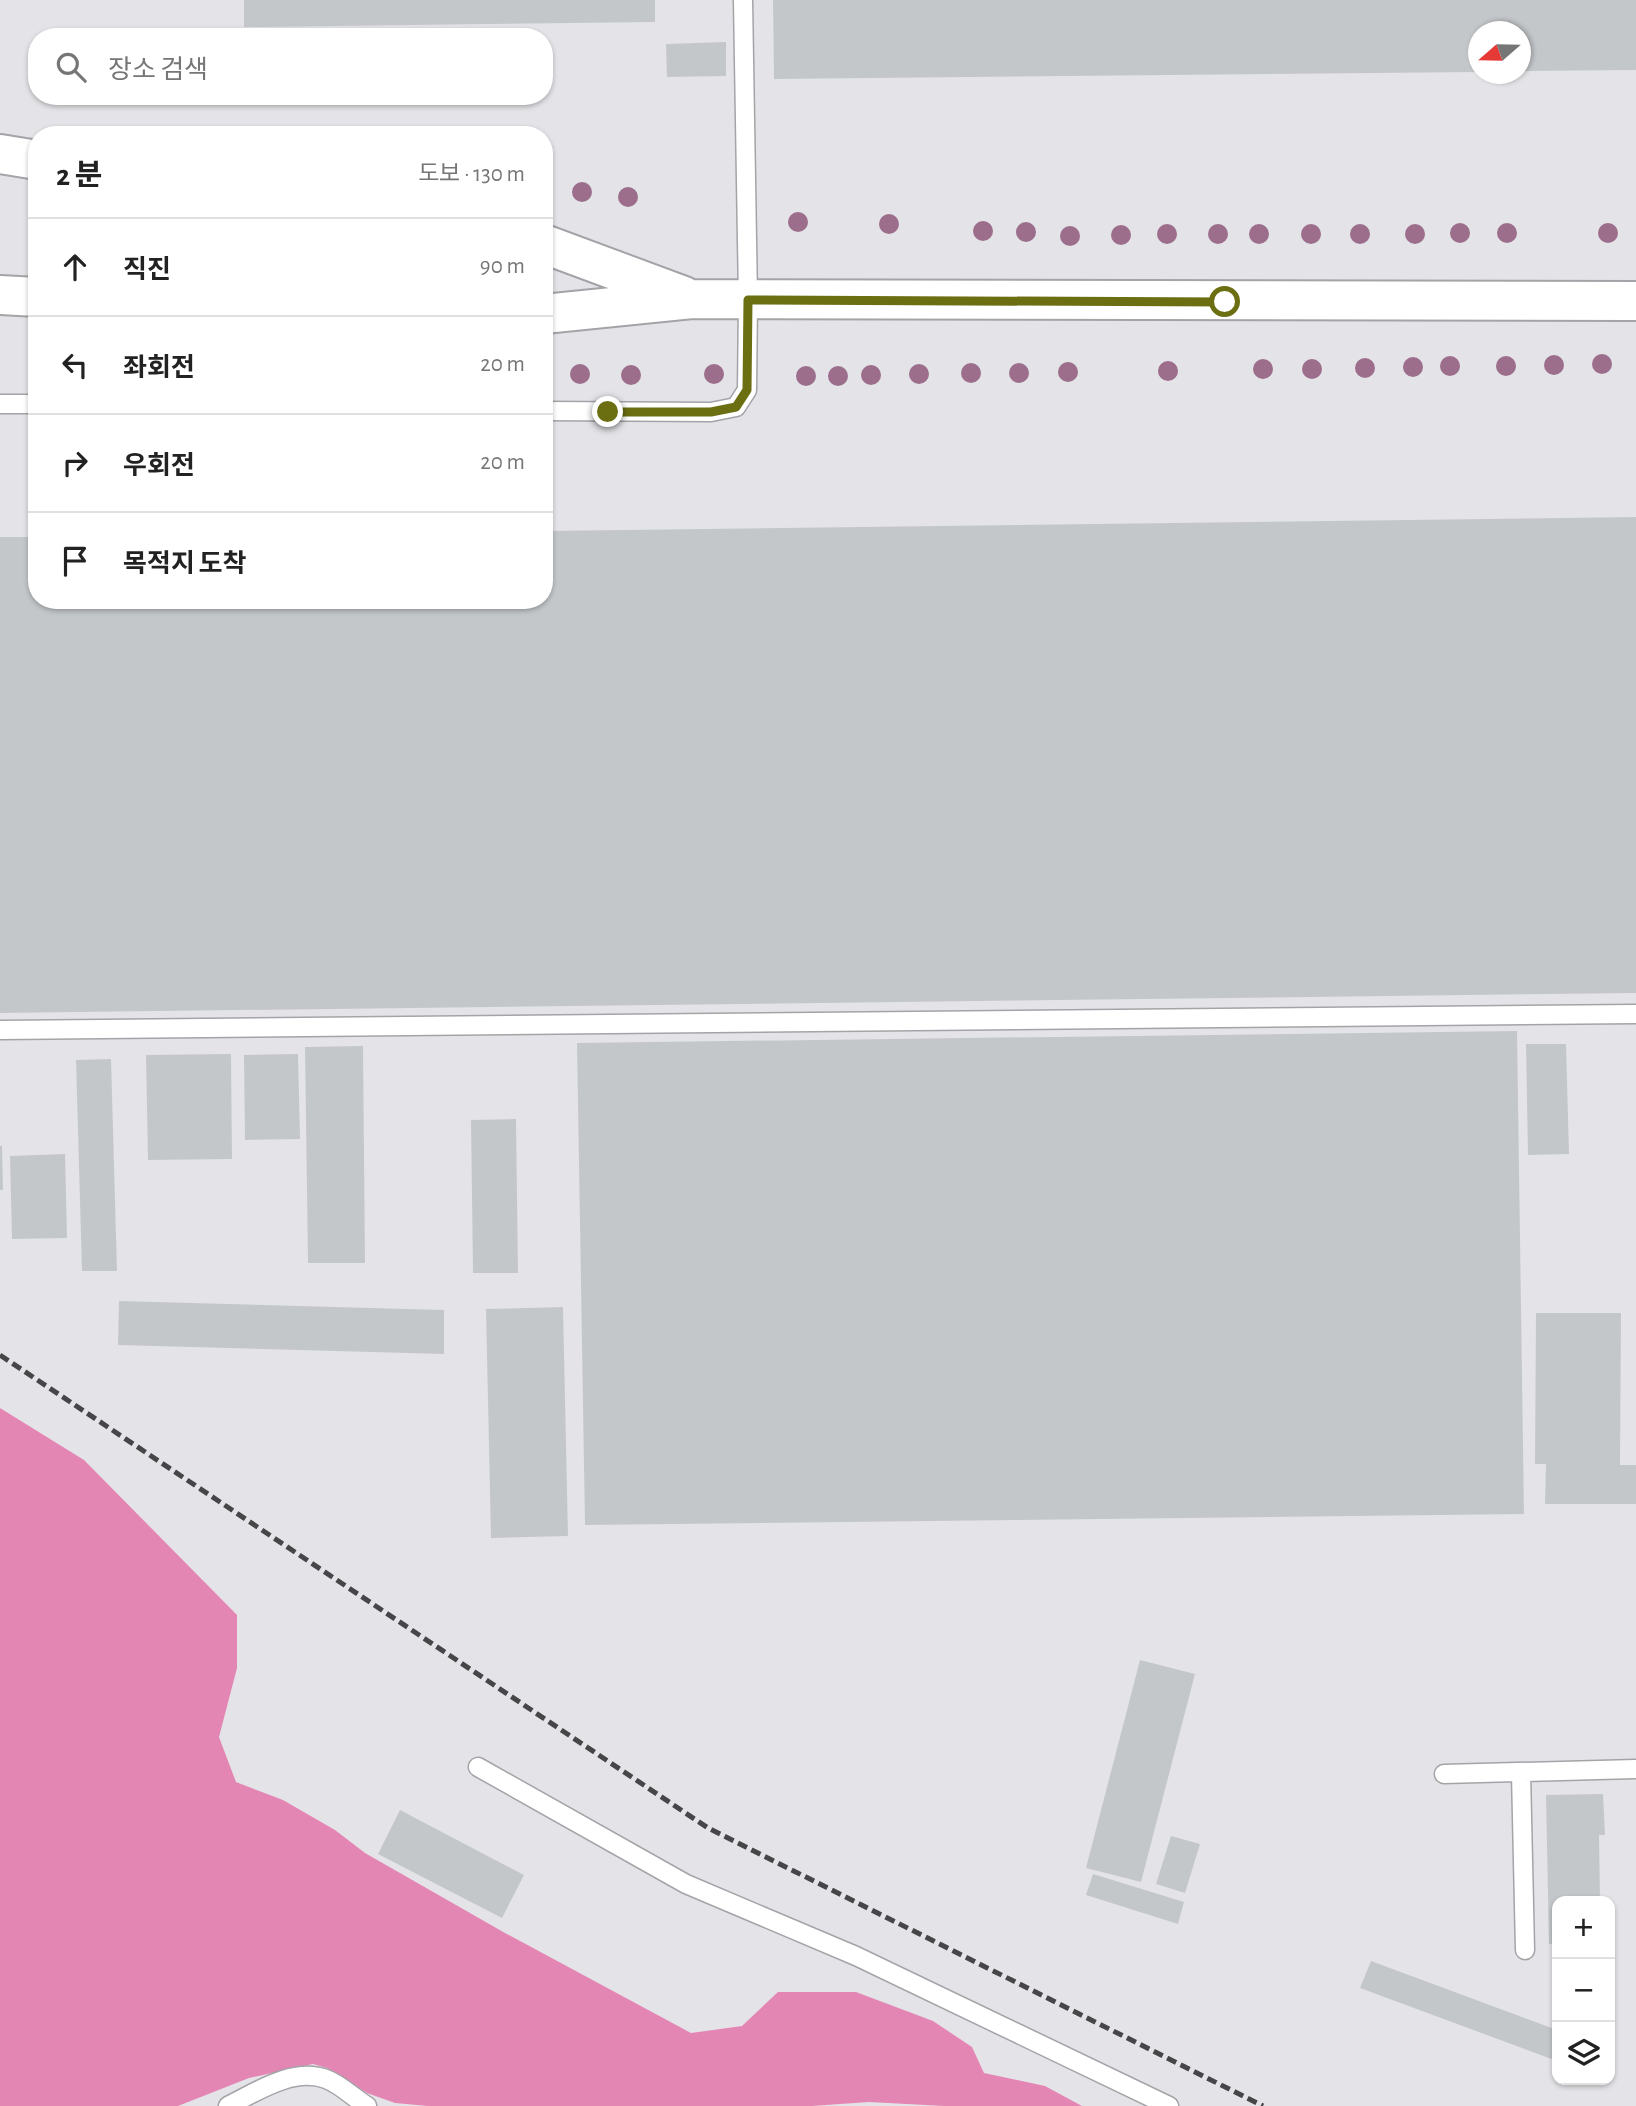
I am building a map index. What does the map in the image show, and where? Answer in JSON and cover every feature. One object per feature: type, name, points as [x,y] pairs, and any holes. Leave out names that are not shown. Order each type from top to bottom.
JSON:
[{"type":"main road","points":[[0,154],[28,159]]},
{"type":"main road","points":[[553,247],[692,299]]},
{"type":"main road","points":[[0,295],[28,297]]},
{"type":"main road","points":[[553,313],[692,299],[1636,301]]},
{"type":"lane","points":[[553,411],[711,412],[736,407],[747,390],[743,0]]},
{"type":"lane","points":[[0,404],[28,404]]},
{"type":"lane","points":[[0,1030],[1636,1014]]},
{"type":"lane","points":[[478,1767],[686,1884],[856,1956],[1169,2106]]},
{"type":"lane","points":[[1444,1774],[1636,1769]]},
{"type":"lane","points":[[1521,1773],[1525,1950]]},
{"type":"lane","points":[[228,2106],[262,2089],[298,2076],[326,2079],[367,2106]]},
{"type":"shaded area","points":[[0,1408],[84,1460],[237,1615],[237,1668],[219,1737],[236,1782],[283,1800],[335,1830],[365,1853],[505,1933],[691,2033],[742,2026],[778,1992],[856,1992],[933,2021],[972,2047],[984,2073],[1045,2086],[1082,2106],[944,2106],[869,2102],[812,2106],[428,2106],[395,2103],[367,2093],[327,2068],[313,2064],[249,2078],[178,2106],[0,2106]]},
{"type":"building","points":[[244,0],[655,0],[655,22],[244,27]]},
{"type":"building","points":[[773,0],[1636,0],[1636,70],[1531,71],[1531,21],[1468,21],[1468,72],[774,79]]},
{"type":"building","points":[[726,42],[726,76],[667,77],[666,44]]},
{"type":"building","points":[[1636,517],[1636,993],[0,1013],[0,537],[28,537],[28,609],[553,609],[553,531]]},
{"type":"building","points":[[1517,1031],[1524,1514],[585,1525],[577,1043]]},
{"type":"building","points":[[1526,1044],[1566,1044],[1569,1154],[1528,1155]]},
{"type":"building","points":[[363,1046],[365,1263],[308,1263],[305,1047]]},
{"type":"building","points":[[231,1054],[232,1159],[148,1160],[146,1055]]},
{"type":"building","points":[[298,1054],[300,1139],[245,1140],[244,1055]]},
{"type":"building","points":[[111,1059],[117,1271],[82,1271],[76,1060]]},
{"type":"building","points":[[516,1119],[518,1273],[473,1273],[471,1120]]},
{"type":"building","points":[[2,1146],[3,1190],[0,1190]]},
{"type":"building","points":[[65,1154],[67,1238],[12,1239],[10,1156]]},
{"type":"building","points":[[119,1301],[444,1310],[444,1354],[118,1345]]},
{"type":"building","points":[[563,1307],[568,1536],[491,1538],[486,1309]]},
{"type":"building","points":[[1536,1313],[1621,1313],[1620,1465],[1636,1465],[1636,1504],[1545,1504],[1546,1464],[1535,1464]]},
{"type":"building","points":[[1140,1660],[1195,1674],[1141,1882],[1086,1868]]},
{"type":"building","points":[[1603,1794],[1605,1835],[1599,1835],[1600,1896],[1552,1896],[1552,1944],[1549,1944],[1546,1795]]},
{"type":"building","points":[[400,1810],[524,1875],[502,1918],[378,1854]]},
{"type":"building","points":[[1171,1836],[1200,1844],[1185,1893],[1156,1884]]},
{"type":"building","points":[[1093,1874],[1184,1902],[1178,1924],[1086,1895]]},
{"type":"building","points":[[1371,1961],[1552,2028],[1552,2059],[1360,1988]]},
{"type":"railway","points":[[0,1355],[708,1828],[1263,2106]]},
{"type":"route","points":[[608,412],[711,412],[736,407],[747,390],[748,300],[1225,302]]}]
